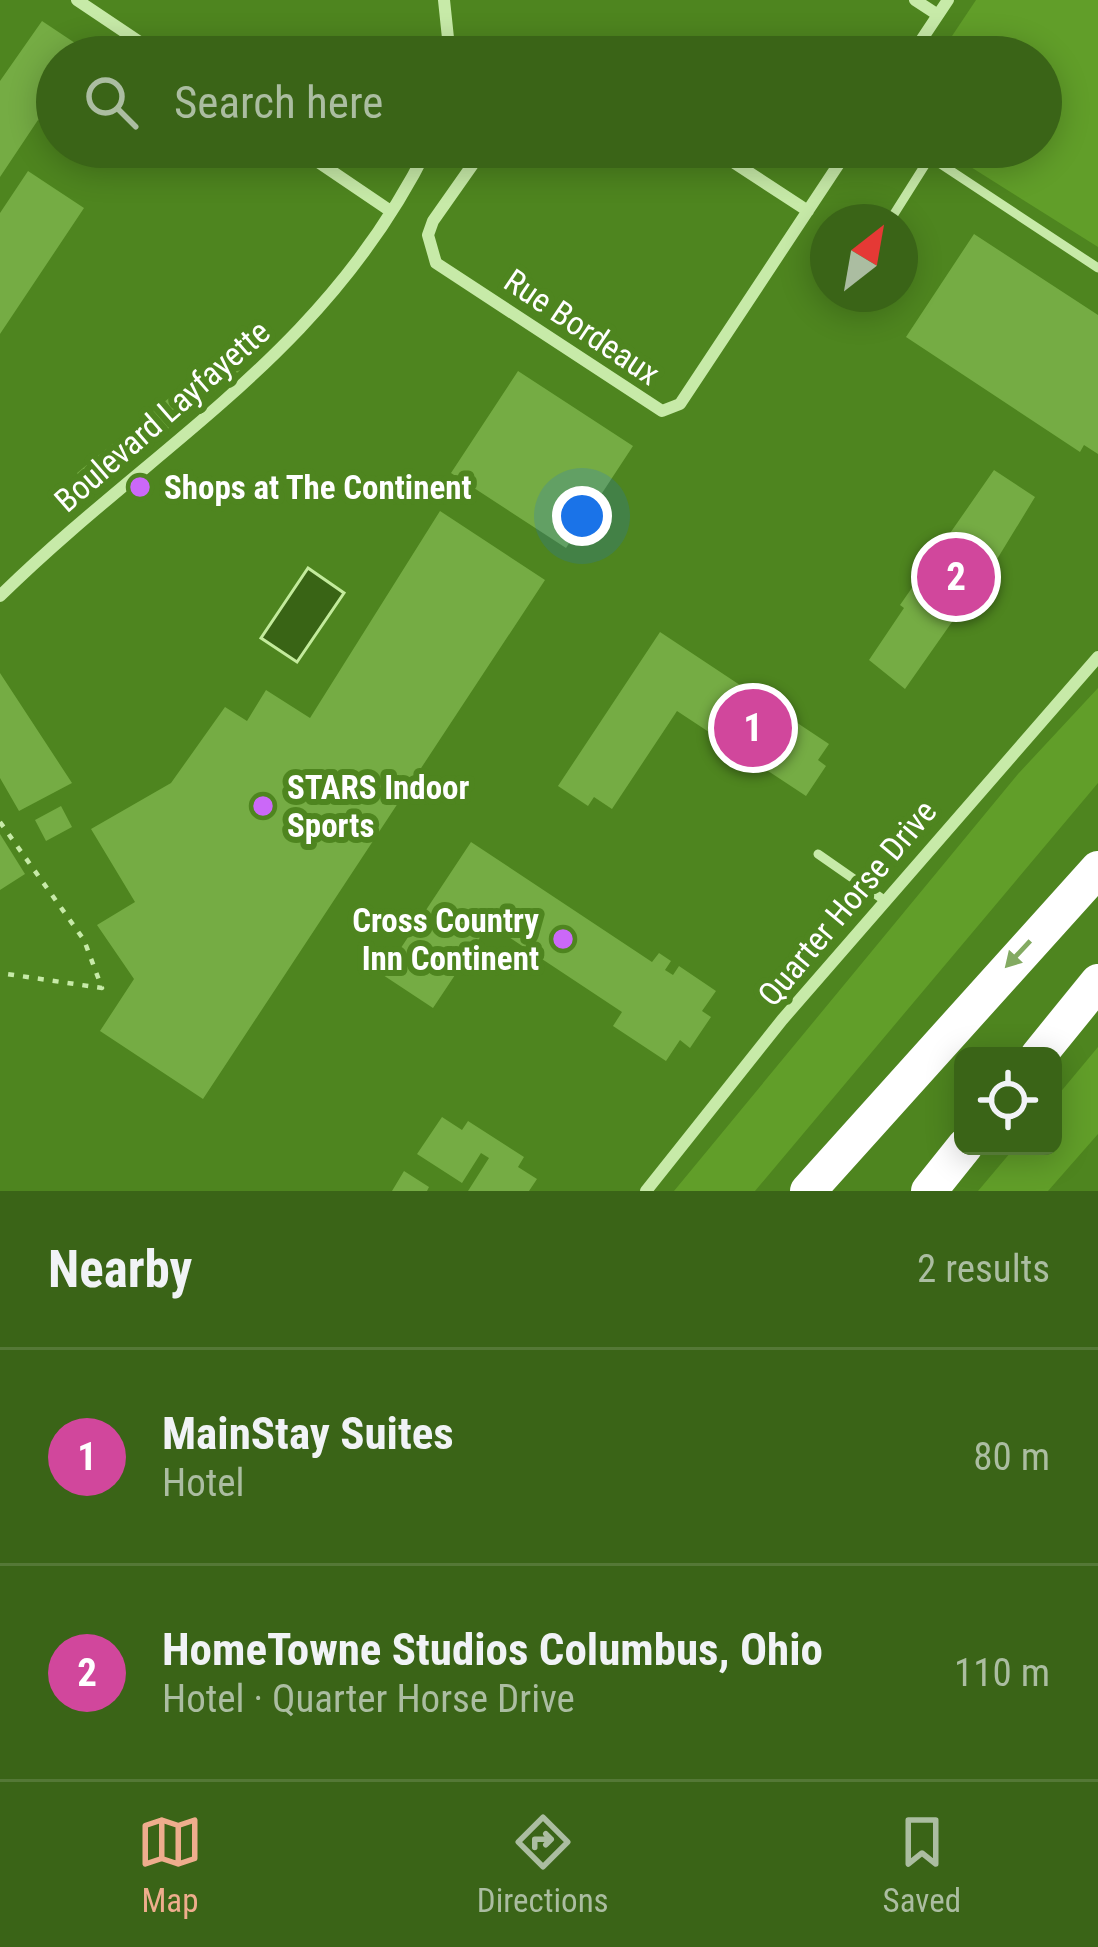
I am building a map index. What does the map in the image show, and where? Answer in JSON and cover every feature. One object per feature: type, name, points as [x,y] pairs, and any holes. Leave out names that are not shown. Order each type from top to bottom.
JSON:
[{"type":"highway","points":[[808,1191],[1098,869]]},
{"type":"highway","points":[[1045,1047],[1098,982]]},
{"type":"highway","points":[[929,1191],[958,1155]]},
{"type":"street","points":[[77,0],[131,36]]},
{"type":"street","points":[[444,0],[448,36]]},
{"type":"street","points":[[915,0],[938,15]]},
{"type":"street","points":[[924,36],[948,0]]},
{"type":"street","points":[[327,168],[389,210]]},
{"type":"street","name":"Boulevard Layfayette","points":[[0,596],[242,391],[328,302],[415,168]]},
{"type":"street","name":"Rue Bordeaux","points":[[470,168],[433,220],[428,235],[436,263],[662,411],[680,404],[808,211]]},
{"type":"street","points":[[742,168],[808,211],[836,168]]},
{"type":"street","name":"Quarter Horse Drive","points":[[646,1191],[884,900],[1098,657]]},
{"type":"lane","points":[[900,204],[923,168]]},
{"type":"lane","points":[[947,168],[1098,268]]},
{"type":"lane","points":[[818,854],[884,900]]},
{"type":"path","points":[[0,822],[84,940],[102,988],[0,973]]},
{"type":"shaded area","points":[[976,0],[1098,0],[1098,247],[972,168],[1062,168],[1062,36],[952,36]]},
{"type":"shaded area","points":[[308,568],[344,593],[297,662],[261,638]]},
{"type":"shaded area","points":[[1098,688],[1098,783],[755,1191],[674,1191],[1018,774]]},
{"type":"shaded area","points":[[1098,1047],[1098,1134],[1048,1191],[978,1191],[1008,1155],[1062,1155],[1062,1090]]},
{"type":"building","points":[[42,21],[64,36],[36,36],[36,123],[0,177],[0,81]]},
{"type":"building","points":[[28,171],[84,208],[0,334],[0,213]]},
{"type":"building","points":[[974,234],[1098,315],[1098,454],[1084,445],[1080,452],[906,337]]},
{"type":"building","points":[[228,350],[243,368],[91,491],[77,473]]},
{"type":"building","points":[[518,371],[633,446],[566,548],[451,473]]},
{"type":"building","points":[[994,470],[1035,497],[988,574],[999,581],[982,606],[966,602],[905,689],[869,660],[904,608],[900,605]]},
{"type":"building","name":"STARS Indoor Sports","points":[[440,511],[545,580],[203,1099],[100,1031],[134,979],[97,925],[135,902],[91,829],[171,783],[225,707],[247,721],[266,690],[310,718]]},
{"type":"building","points":[[660,632],[829,744],[818,760],[826,766],[806,796],[677,711],[612,809],[594,797],[588,806],[558,786]]},
{"type":"building","points":[[0,673],[72,783],[19,811],[0,778]]},
{"type":"building","points":[[61,806],[72,827],[46,841],[35,820]]},
{"type":"building","points":[[0,834],[25,874],[0,890]]},
{"type":"building","name":"Cross Country Inn Continent","points":[[471,842],[652,962],[659,953],[671,961],[665,970],[673,975],[679,966],[716,991],[702,1011],[711,1017],[690,1048],[680,1040],[666,1061],[613,1026],[622,1012],[489,924],[433,1008],[383,975]]},
{"type":"building","points":[[442,1117],[462,1130],[468,1121],[524,1157],[518,1167],[537,1179],[529,1191],[468,1191],[489,1158],[481,1153],[462,1183],[417,1154]]},
{"type":"building","points":[[404,1171],[429,1187],[427,1191],[392,1191]]},
{"type":"place","name":"Shops at The Continent","points":[[140,487]]},
{"type":"place","name":"HomeTowne Studios Columbus, Ohio","points":[[956,577]]},
{"type":"place","name":"MainStay Suites","points":[[753,728]]},
{"type":"place","name":"STARS Indoor Sports","points":[[263,806]]},
{"type":"place","name":"Cross Country Inn Continent","points":[[563,939]]}]
